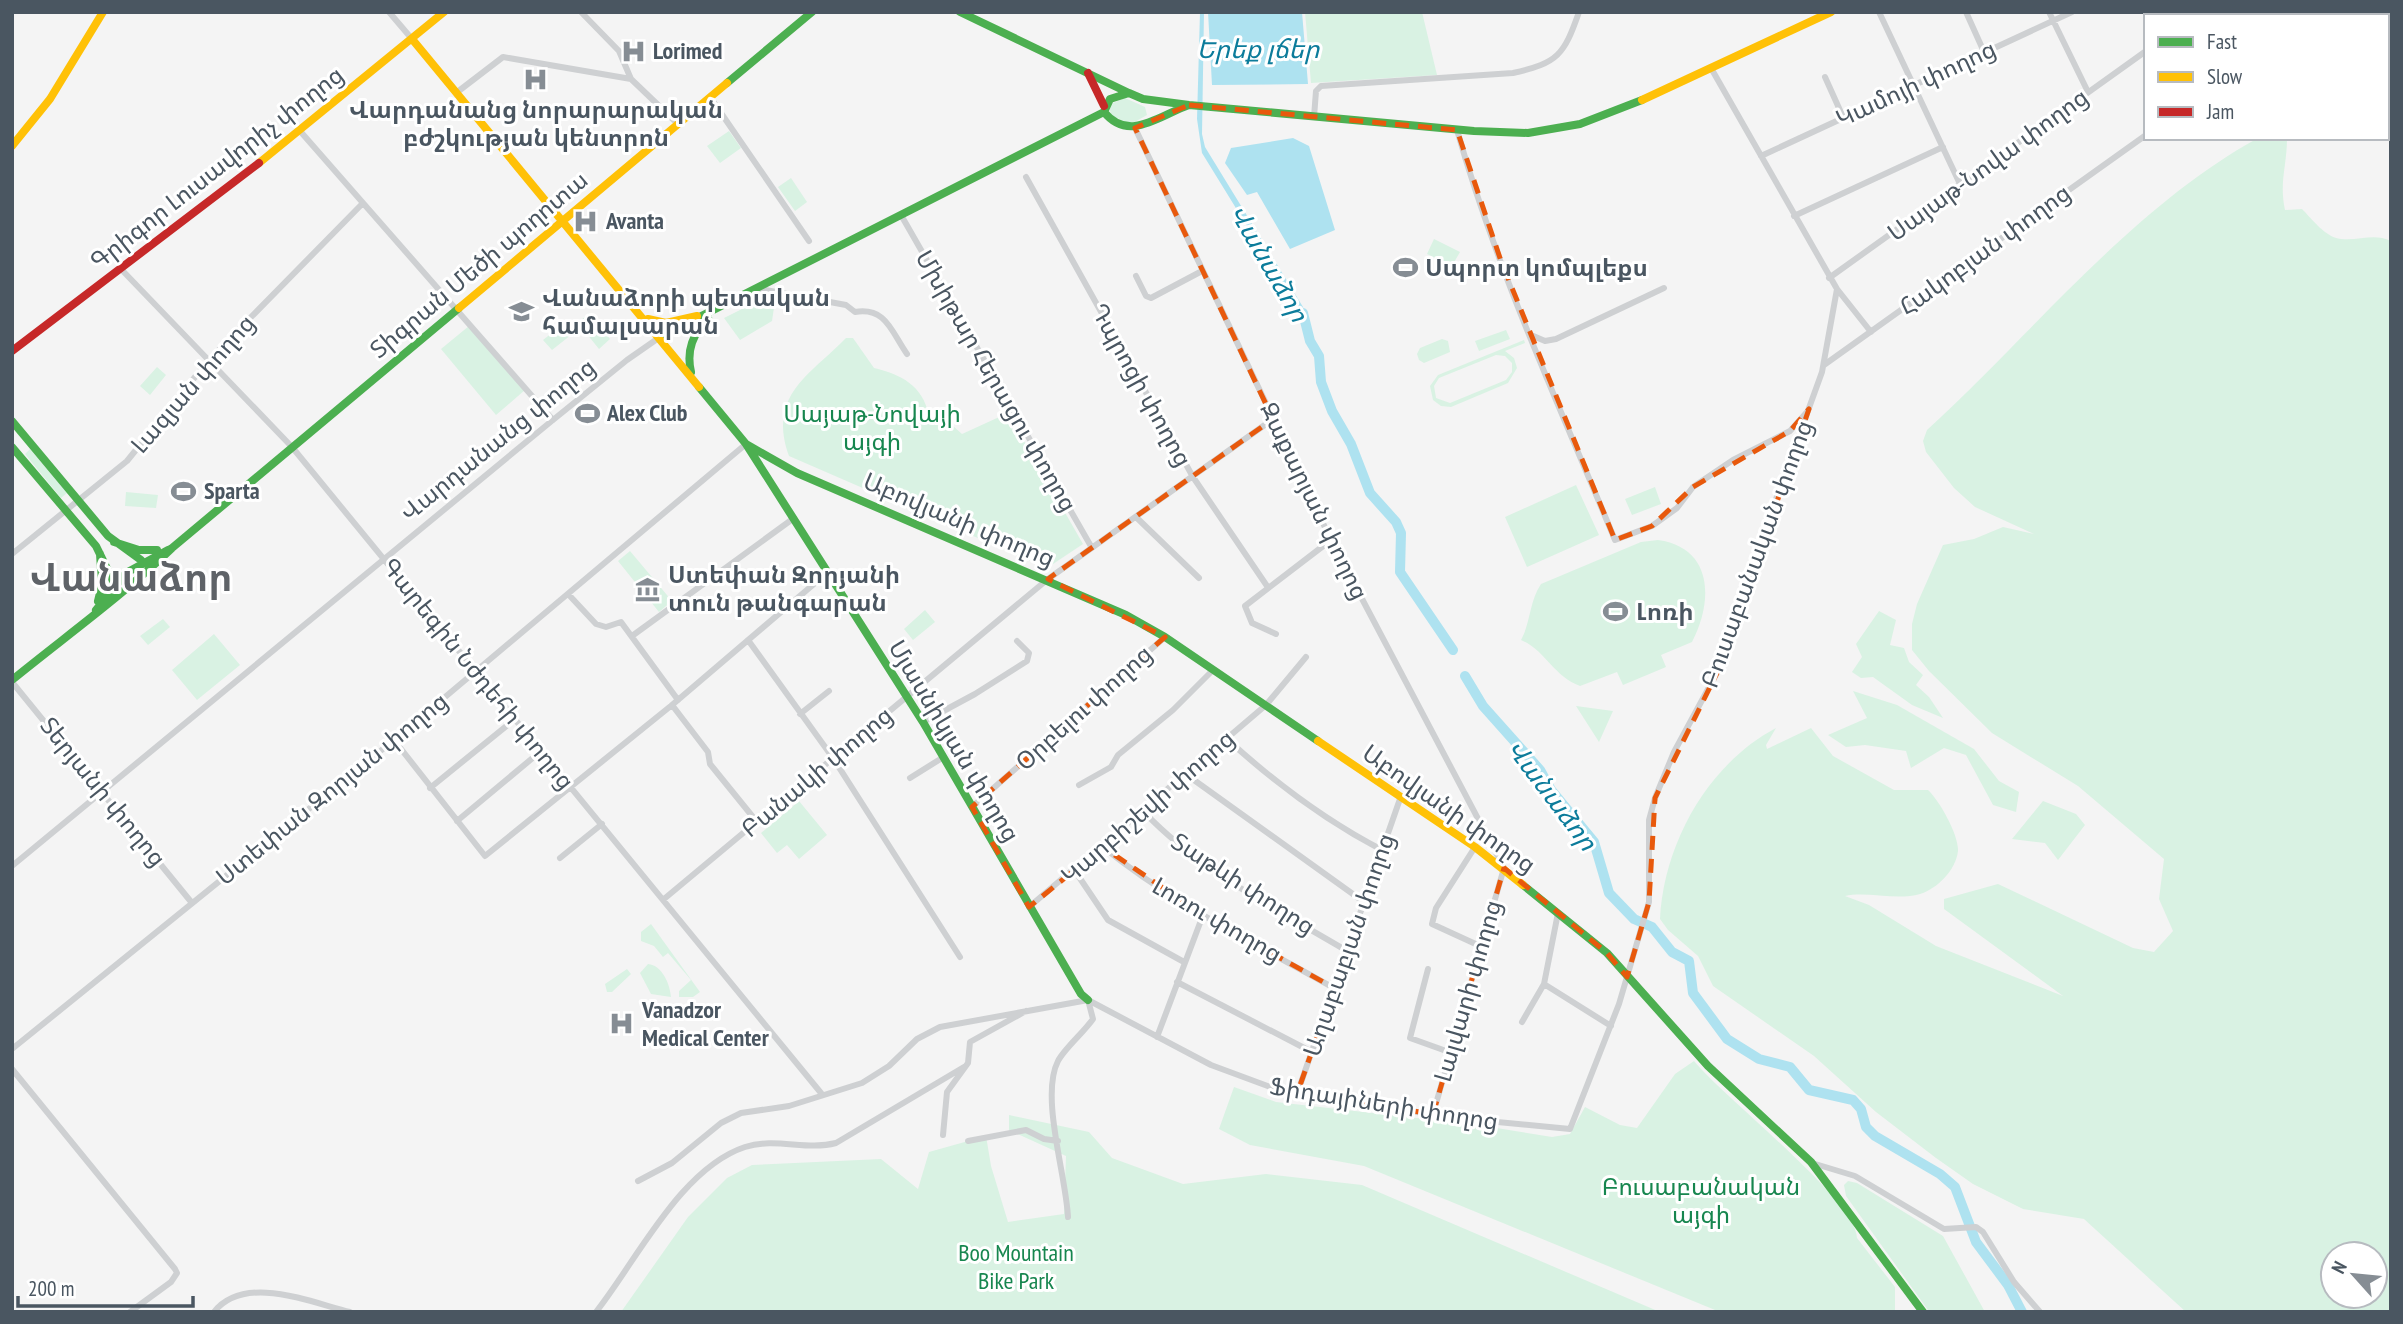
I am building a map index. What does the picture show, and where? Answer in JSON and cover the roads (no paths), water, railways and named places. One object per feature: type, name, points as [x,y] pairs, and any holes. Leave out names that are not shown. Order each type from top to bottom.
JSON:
[{"type":"main road","points":[[12,146],[50,99],[103,12]]},
{"type":"main road","name":"Գրիգոր Լուսավորիչ փողոց","points":[[12,351],[300,131],[444,12]]},
{"type":"main road","name":"Տիգրան Մեծի պողոտա","points":[[12,681],[95,612],[127,592],[172,548],[812,12]]},
{"type":"main road","points":[[960,12],[1143,99],[1508,134],[1564,128],[1646,98],[1814,16],[1831,12]]},
{"type":"main road","name":"Մյասնիկյան փողոց","points":[[412,39],[746,444],[908,697],[1029,907],[1088,1000]]},
{"type":"main road","points":[[1088,73],[1104,109],[1116,126],[1139,127],[1189,105]]},
{"type":"main road","points":[[1104,109],[1116,96],[1129,93]]},
{"type":"main road","points":[[1139,127],[1150,113],[1143,99]]},
{"type":"main road","name":"Վարդանանց փողոց","points":[[660,337],[760,289],[1104,109]]},
{"type":"main road","points":[[642,316],[653,322],[666,323],[713,312]]},
{"type":"main road","points":[[693,378],[688,360],[690,344],[701,324],[713,312]]},
{"type":"main road","points":[[12,421],[114,542],[149,566],[147,575]]},
{"type":"main road","name":"Աբովյանի փողոց","points":[[746,444],[797,473],[1048,579],[1126,615],[1165,637],[1401,796],[1504,868],[1607,953],[1716,1074],[1811,1162]]},
{"type":"main road","points":[[12,447],[100,554],[119,593],[127,592]]},
{"type":"main road","points":[[114,542],[139,550],[172,548]]},
{"type":"main road","name":"Տիգրան Մեծի պողոտա","points":[[95,612],[114,583],[141,560],[172,548]]},
{"type":"main road","points":[[95,612],[102,585],[100,554]]},
{"type":"main road","points":[[1811,1162],[1833,1188],[1903,1289],[1923,1312]]},
{"type":"street","name":"Մյասնիկյան փողոց","points":[[389,12],[412,39]]},
{"type":"street","points":[[581,12],[619,51],[631,79],[678,124]]},
{"type":"street","points":[[1314,117],[1316,91],[1321,86],[1513,73],[1544,66],[1567,47],[1579,12]]},
{"type":"street","points":[[1879,12],[1961,184]]},
{"type":"street","points":[[1966,12],[1984,52]]},
{"type":"street","points":[[2049,12],[2088,92]]},
{"type":"street","name":"Կամոյի փողոց","points":[[1761,156],[2072,12]]},
{"type":"street","name":"Սայաթ-Նովա փողոց","points":[[1829,278],[2144,52]]},
{"type":"street","points":[[456,93],[503,57],[631,79]]},
{"type":"street","points":[[1712,68],[1829,278],[1871,332]]},
{"type":"street","points":[[1825,77],[1843,117]]},
{"type":"street","points":[[710,97],[809,241]]},
{"type":"street","name":"Զաքարյան փողոց","points":[[1139,127],[1202,271],[1331,540],[1504,868]]},
{"type":"street","points":[[1457,130],[1477,197],[1615,540],[1652,526],[1677,509],[1693,487],[1733,460],[1790,431],[1809,409]]},
{"type":"street","points":[[300,131],[553,419]]},
{"type":"street","name":"Հակոբյան փողոց","points":[[1824,365],[2144,136]]},
{"type":"street","points":[[1794,216],[1943,147]]},
{"type":"street","name":"Դպրոցի փողոց","points":[[1026,177],[1193,477],[1267,586]]},
{"type":"street","name":"Լազյան փողոց","points":[[12,554],[127,461],[208,361],[363,203]]},
{"type":"street","name":"Մխիթար Հերացու փողոց","points":[[901,215],[1092,548]]},
{"type":"street","name":"Գարեգին Նժդեհի փողոց","points":[[120,268],[292,447],[821,1093]]},
{"type":"street","points":[[1136,276],[1146,296],[1152,298],[1202,271]]},
{"type":"street","points":[[1531,335],[1545,341],[1556,339],[1664,288]]},
{"type":"street","points":[[760,289],[846,305],[855,312],[869,310],[878,313],[907,354]]},
{"type":"street","name":"Բուսաբանական փողոց","points":[[1566,1131],[1576,1119],[1611,1026],[1649,902],[1650,820],[1655,798],[1674,752],[1720,667],[1762,538],[1824,365],[1837,289]]},
{"type":"street","name":"Վարդանանց փողոց","points":[[12,866],[553,419],[660,337]]},
{"type":"street","name":"Բանակի փողոց","points":[[664,899],[1048,579],[1273,419]]},
{"type":"street","name":"Ստեփան Զորյան փողոց","points":[[12,1049],[394,740],[746,444]]},
{"type":"street","points":[[632,636],[794,518]]},
{"type":"street","points":[[1137,518],[1199,578]]},
{"type":"street","points":[[1276,635],[1252,623],[1245,606],[1267,586],[1331,540]]},
{"type":"street","points":[[394,740],[485,856],[675,702],[828,572]]},
{"type":"street","points":[[569,595],[596,624],[606,627],[619,620],[708,752],[710,764],[757,822]]},
{"type":"street","name":"Օրբելու փողոց","points":[[972,807],[1165,637]]},
{"type":"street","points":[[748,640],[833,758],[960,957]]},
{"type":"street","points":[[923,722],[975,694],[1027,660],[1029,653],[1017,641]]},
{"type":"street","name":"Կարբիշեվի փողոց","points":[[1029,907],[1075,871],[1266,705],[1306,657]]},
{"type":"street","points":[[1079,785],[1111,767],[1118,755],[1173,709],[1213,670]]},
{"type":"street","name":"Տերյանի փողոց","points":[[12,681],[104,791],[192,903]]},
{"type":"street","points":[[800,714],[829,691]]},
{"type":"street","points":[[430,788],[515,719]]},
{"type":"street","points":[[1227,739],[1283,784],[1357,837],[1382,850]]},
{"type":"street","points":[[457,821],[541,751]]},
{"type":"street","points":[[910,778],[942,758]]},
{"type":"street","points":[[1187,775],[1364,902]]},
{"type":"street","name":"Աղաբաբյան փողոց","points":[[1297,1094],[1401,796]]},
{"type":"street","name":"Տաթևի փողոց","points":[[1144,812],[1162,831],[1205,863],[1347,951]]},
{"type":"street","points":[[560,858],[602,824]]},
{"type":"street","name":"Լոռու փողոց","points":[[1103,847],[1142,877],[1203,915],[1334,988]]},
{"type":"street","points":[[1475,847],[1436,908],[1432,925],[1480,946]]},
{"type":"street","name":"Լալվարի փողոց","points":[[1433,1114],[1504,868]]},
{"type":"street","points":[[1075,871],[1108,920],[1184,962]]},
{"type":"street","points":[[1521,1022],[1544,984],[1559,911]]},
{"type":"street","points":[[1157,1037],[1203,915]]},
{"type":"street","points":[[1428,970],[1410,1038],[1449,1052]]},
{"type":"street","points":[[1177,982],[1312,1052]]},
{"type":"street","points":[[1544,984],[1611,1026]]},
{"type":"street","points":[[638,1181],[672,1163],[721,1124],[741,1113],[789,1106],[821,1093],[862,1083],[889,1066],[917,1040],[940,1027],[1030,1008],[1088,1000],[1093,1019],[1081,1037],[1058,1059],[1049,1090],[1068,1217]]},
{"type":"street","name":"Ֆիդայիների փողոց","points":[[1088,1000],[1231,1074],[1262,1086],[1297,1094],[1566,1131]]},
{"type":"street","points":[[943,1135],[947,1093],[968,1063],[970,1042],[1030,1008]]},
{"type":"street","points":[[596,1312],[679,1194],[721,1158],[746,1147],[766,1143],[822,1147],[836,1143],[964,1067]]},
{"type":"street","points":[[12,1069],[176,1269],[177,1273],[171,1282],[130,1312]]},
{"type":"street","points":[[968,1141],[1026,1130],[1044,1139],[1058,1142]]},
{"type":"street","name":"Աբովյանի փողոց","points":[[1811,1162],[1855,1176],[1934,1224],[1952,1228],[1976,1227],[1983,1232],[2014,1282],[2039,1312]]},
{"type":"street","points":[[214,1312],[229,1298],[265,1293],[350,1312]]},
{"type":"water","points":[[1200,12],[1204,12],[1202,134],[1205,147],[1303,307],[1308,325],[1202,153],[1197,119]]},
{"type":"water","name":"Երեք լճեր","points":[[1208,12],[1302,12],[1308,84],[1212,85]]},
{"type":"water","points":[[1293,138],[1309,146],[1335,230],[1290,249],[1257,192],[1247,195],[1225,163],[1231,148]]},
{"type":"waterway","name":"Վանաձոր","points":[[1303,313],[1310,341],[1319,356],[1321,382],[1332,411],[1351,444],[1370,493],[1396,522],[1401,533],[1400,572],[1453,650]]},
{"type":"waterway","name":"Վանաձոր","points":[[1465,676],[1483,706],[1540,770],[1551,790],[1594,842],[1609,893],[1634,919],[1652,927],[1672,952],[1689,961],[1693,993],[1727,1039],[1759,1059],[1790,1067],[1809,1090],[1853,1100],[1861,1109],[1866,1127],[1875,1136],[1940,1174],[1955,1187],[1976,1242],[2008,1285],[2022,1312]]},
{"type":"place","name":"Lorimed","points":[[633,51]]},
{"type":"place","name":"Վարդանանց նորարարական բժշկության կենտրոն","points":[[536,79]]},
{"type":"place","name":"Avanta","points":[[586,221]]},
{"type":"place","name":"Սպորտ կոմպլեքս","points":[[1405,268]]},
{"type":"place","name":"Վանաձորի պետական համալսարան","points":[[522,312]]},
{"type":"place","name":"Alex Club","points":[[587,413]]},
{"type":"place","name":"Sparta","points":[[184,491]]},
{"type":"place","name":"Ստեփան Զորյանի տուն թանգարան","points":[[648,589]]},
{"type":"place","name":"Լոռի","points":[[1616,612]]},
{"type":"place","name":"Vanadzor Medical Center","points":[[622,1024]]},
{"type":"district","name":"Վանաձոր","points":[[131,578]]},
{"type":"park label","name":"Սայաթ-Նովայի այգի","points":[[872,428]]},
{"type":"park label","name":"Բուսաբանական այգի","points":[[1701,1201]]},
{"type":"park label","name":"Boo Mountain Bike Park","points":[[1016,1267]]}]
